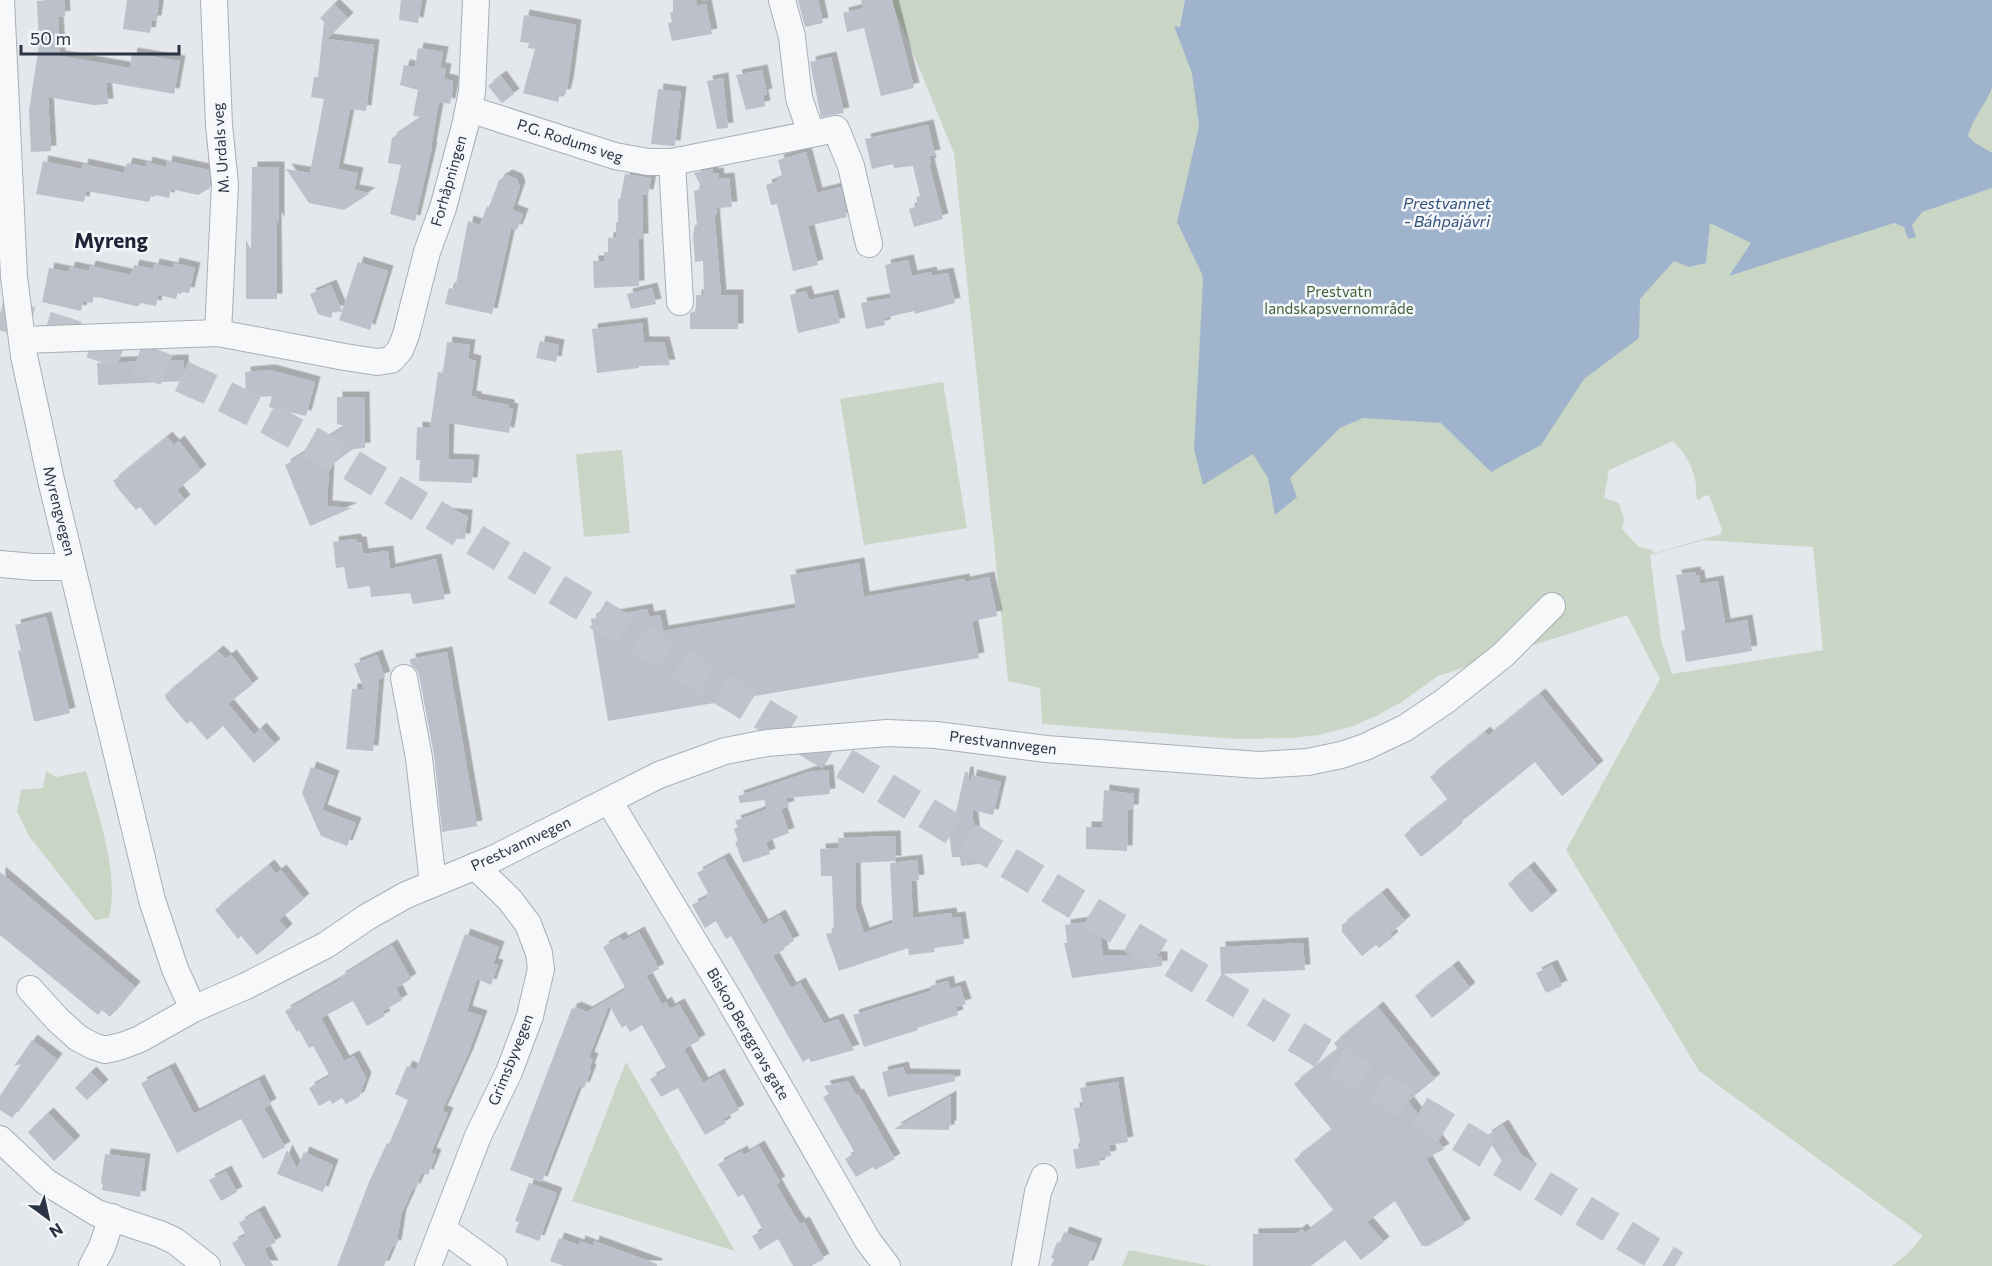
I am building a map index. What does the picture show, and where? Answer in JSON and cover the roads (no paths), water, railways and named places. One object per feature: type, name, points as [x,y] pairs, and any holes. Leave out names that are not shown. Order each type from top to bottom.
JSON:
[{"type":"street","name":"Myrengvegen","points":[[2,0],[14,277],[34,408],[152,900],[175,969],[193,1009]]},
{"type":"street","name":"M. Urdals veg","points":[[214,0],[219,124],[225,184],[218,333]]},
{"type":"street","name":"Forhåpningen","points":[[218,333],[377,362],[391,360],[395,357],[406,335],[427,252],[456,164],[469,109],[472,92],[476,0]]},
{"type":"street","points":[[782,0],[792,37],[800,98],[811,133]]},
{"type":"street","name":"P.G. Rodums veg","points":[[469,109],[615,156],[648,162],[672,162],[836,129],[851,166],[869,244]]},
{"type":"street","points":[[672,162],[680,302]]},
{"type":"street","points":[[22,340],[218,333]]},
{"type":"street","points":[[0,564],[72,567]]},
{"type":"street","name":"Prestvannvegen","points":[[30,989],[78,1038],[105,1050],[122,1046],[326,945],[367,917],[406,896],[558,827],[659,775],[725,751],[792,740],[887,733],[936,735],[1046,750],[1223,763],[1281,764],[1319,760],[1365,747],[1422,717],[1475,679],[1503,655],[1552,606]]},
{"type":"street","points":[[404,678],[419,758],[433,884]]},
{"type":"street","name":"Biskop Berggravs gate","points":[[609,801],[727,996],[856,1221],[887,1266]]},
{"type":"street","name":"Grimsbyvegen","points":[[428,1266],[477,1136],[509,1072],[530,1016],[541,969],[539,953],[528,924],[510,900],[475,866]]},
{"type":"street","points":[[0,1139],[46,1182],[98,1213],[175,1241],[207,1266]]},
{"type":"street","points":[[1025,1266],[1038,1192],[1044,1177]]},
{"type":"street","points":[[92,1266],[102,1247],[112,1217]]},
{"type":"street","points":[[443,1229],[494,1266]]},
{"type":"water","name":"Prestvannet - Báhpajávri","points":[[1185,0],[1992,0],[1992,88],[1968,136],[1992,153],[1992,188],[1922,212],[1912,225],[1916,237],[1908,239],[1904,227],[1894,223],[1729,276],[1751,243],[1710,223],[1706,263],[1689,267],[1674,261],[1640,299],[1639,338],[1584,379],[1541,445],[1491,472],[1441,423],[1363,418],[1340,428],[1290,478],[1297,497],[1275,515],[1268,478],[1253,454],[1203,485],[1194,449],[1203,281],[1202,274],[1177,222],[1199,126],[1192,73],[1174,26],[1180,27]]},
{"type":"tunnel","points":[[0,314],[94,343],[185,378],[245,407],[343,460],[1675,1266]]},
{"type":"district","name":"Myreng","points":[[111,241]]},
{"type":"park label","name":"Prestvatn landskapsvernområde","points":[[1339,300]]}]
